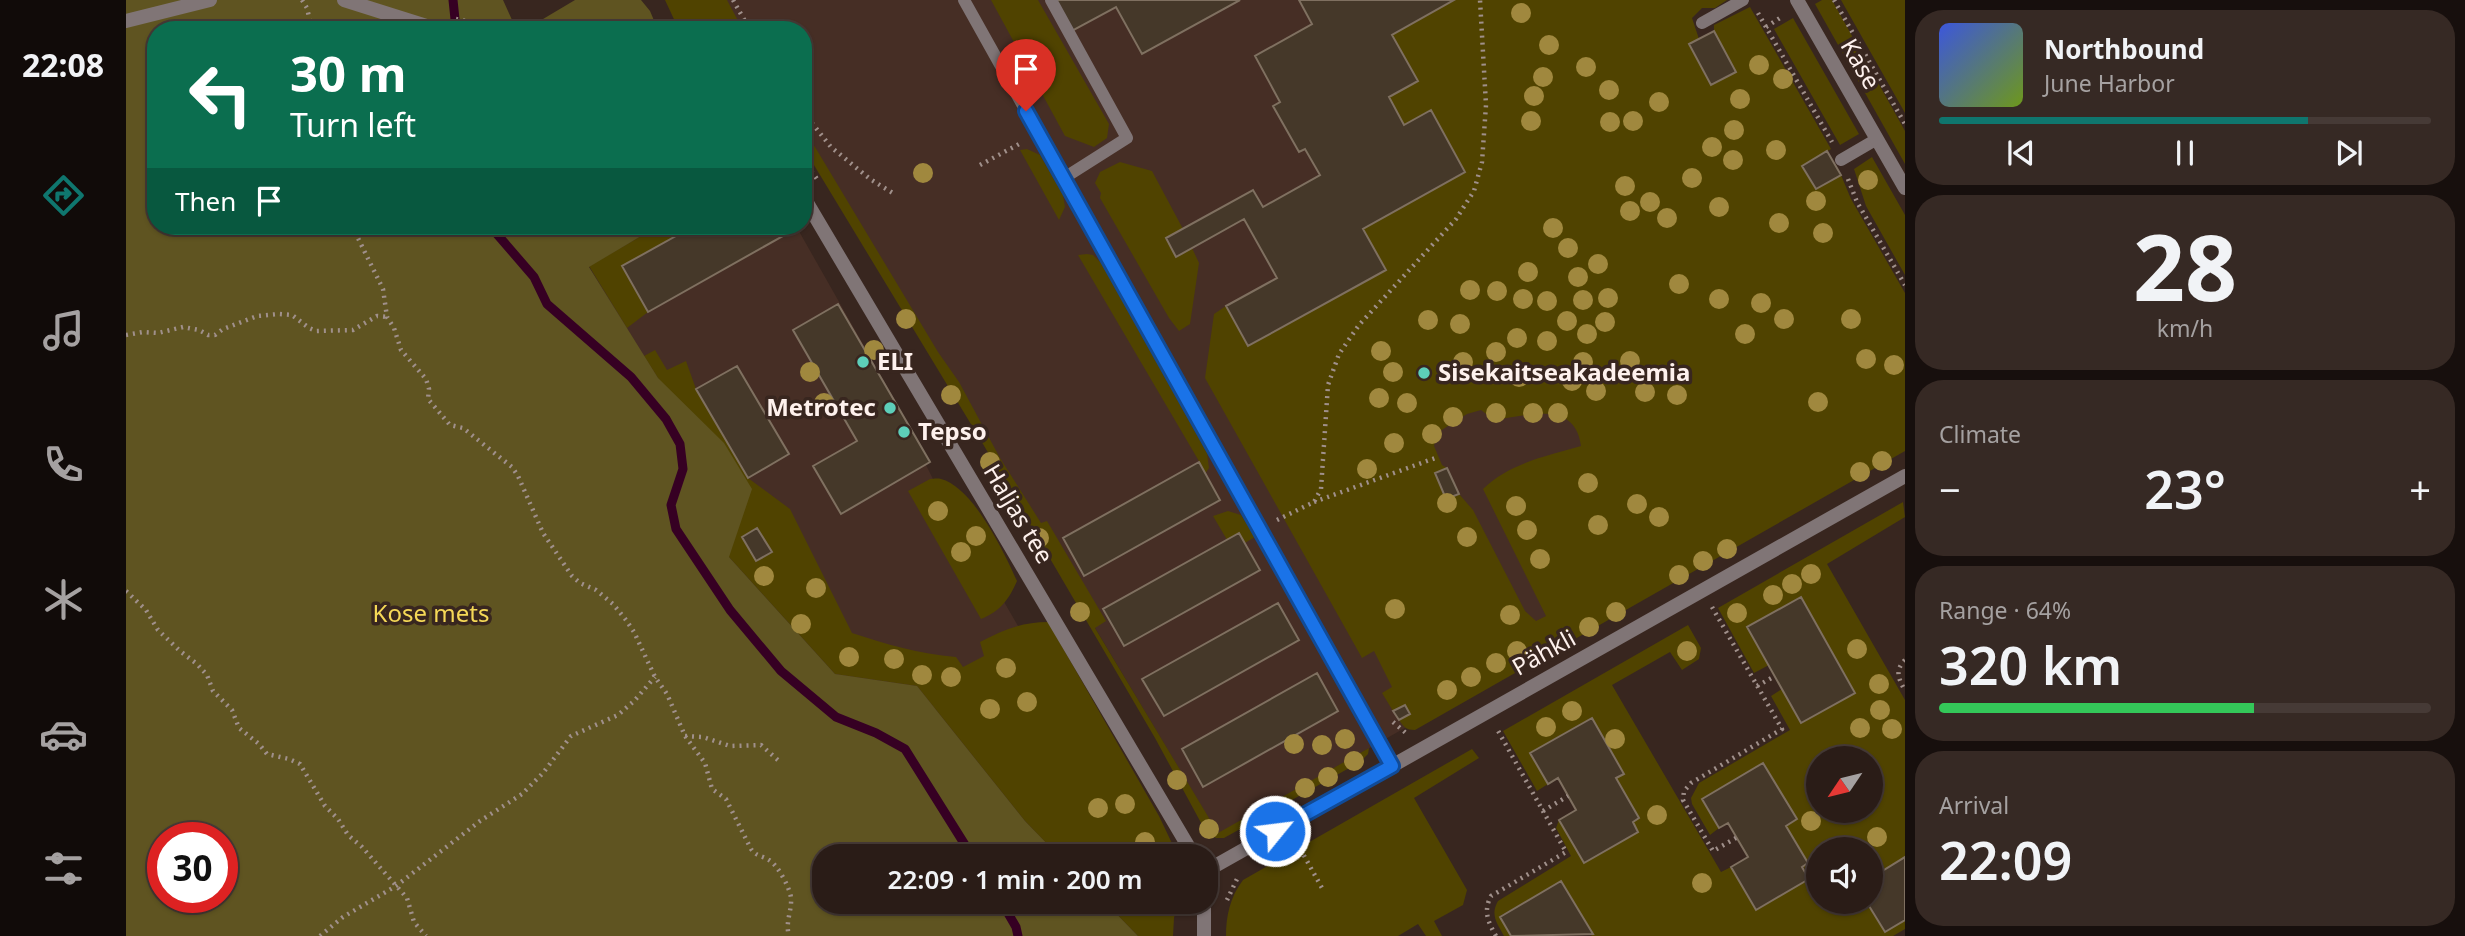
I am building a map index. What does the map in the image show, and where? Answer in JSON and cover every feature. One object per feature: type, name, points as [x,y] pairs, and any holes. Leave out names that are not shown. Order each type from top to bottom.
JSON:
[{"type":"street","points":[[126,21],[210,0]]},
{"type":"street","points":[[344,0],[410,21]]},
{"type":"street","name":"Kase","points":[[1797,0],[1905,188]]},
{"type":"street","name":"Haljas tee","points":[[812,211],[1187,844]]},
{"type":"street","name":"Pähkli","points":[[1218,864],[1905,475]]},
{"type":"street","points":[[1204,914],[1204,936]]},
{"type":"lane","points":[[964,0],[1392,766]]},
{"type":"lane","points":[[1051,0],[1127,138],[1063,178]]},
{"type":"lane","points":[[1702,23],[1743,0]]},
{"type":"lane","points":[[1842,160],[1877,139]]},
{"type":"path","points":[[302,0],[310,21]]},
{"type":"path","points":[[733,0],[745,21]]},
{"type":"path","points":[[1314,502],[1321,489],[1328,385],[1339,354],[1360,325],[1456,219],[1474,191],[1482,162],[1486,105],[1480,0]]},
{"type":"path","points":[[1834,0],[1905,124]]},
{"type":"path","points":[[1766,27],[1788,13]]},
{"type":"path","points":[[812,123],[831,147],[870,179],[896,195]]},
{"type":"path","points":[[356,235],[383,289],[387,317],[394,328],[401,350],[426,379],[428,399],[450,425],[463,428],[512,467],[519,476],[543,533],[572,576],[613,604],[634,632],[654,677],[667,694],[685,736],[705,763],[712,789],[726,799],[756,856],[770,860],[778,869],[791,895],[787,927],[789,936]]},
{"type":"path","points":[[126,335],[183,327],[215,335],[257,316],[279,314],[292,315],[316,331],[340,331],[363,326],[377,316],[387,317]]},
{"type":"path","points":[[1259,527],[1314,502],[1438,457]]},
{"type":"path","points":[[126,591],[146,610],[158,630],[207,675],[213,691],[232,710],[239,727],[246,734],[267,754],[300,764],[325,806],[338,819],[348,835],[407,898],[414,922],[426,936]]},
{"type":"path","points":[[1712,607],[1782,729],[1691,783],[1684,791],[1683,800],[1713,851],[1736,838]]},
{"type":"path","points":[[1905,660],[1899,666],[1898,677],[1905,691]]},
{"type":"path","points":[[1757,687],[1775,676]]},
{"type":"path","points":[[320,936],[343,917],[396,886],[480,821],[522,794],[543,773],[571,736],[618,715],[641,694],[654,677]]},
{"type":"path","points":[[1496,936],[1487,913],[1491,896],[1566,852],[1497,729]]},
{"type":"path","points":[[685,736],[703,737],[730,746],[761,744],[779,761]]},
{"type":"path","points":[[1543,811],[1568,796]]},
{"type":"path","points":[[1296,842],[1322,888]]},
{"type":"shaded area","points":[[665,0],[727,0],[738,21],[675,21]]},
{"type":"shaded area","name":"Sisekaitseakadeemia","points":[[721,0],[1692,0],[1673,11],[1711,85],[1802,166],[1816,189],[1834,179],[1905,444],[1218,834],[812,153],[812,21],[734,21]]},
{"type":"shaded area","points":[[991,0],[1038,0],[1109,124],[1107,138],[1094,147],[1065,136]]},
{"type":"shaded area","points":[[1454,0],[1727,0],[1715,8],[1702,8],[1692,18],[1699,39],[1689,45],[1712,85],[1736,72],[1714,31],[1714,25],[1750,7],[1831,149],[1803,166],[1816,189],[1841,175],[1851,199],[1905,293],[1905,451],[1415,730],[1406,728],[1399,720],[1410,714],[1405,705],[1393,711],[1382,693],[1392,687],[1374,651],[1362,658],[1205,378],[1214,314],[1226,306],[1249,346],[1385,270],[1363,229],[1465,172],[1431,110],[1404,125],[1389,97],[1418,81],[1392,35]],"holes":[[[1481,410],[1494,420],[1534,414],[1560,416],[1570,422],[1577,431],[1581,446],[1516,467],[1483,489],[1546,616],[1536,621],[1525,611],[1473,510],[1459,494],[1434,446],[1437,433],[1467,414]]]},
{"type":"shaded area","points":[[1822,0],[1832,0],[1905,131],[1905,164],[1815,4]]},
{"type":"shaded area","points":[[1841,0],[1905,0],[1905,113]]},
{"type":"shaded area","points":[[1793,18],[1859,134],[1840,145],[1774,29]]},
{"type":"shaded area","points":[[812,142],[938,352],[959,382],[1000,458],[1041,523],[1047,521],[1106,621],[1095,628],[1218,833],[1369,748],[1368,754],[1360,762],[1224,838],[1216,838],[1206,832],[1155,738],[983,444],[812,162]]},
{"type":"shaded area","points":[[1027,149],[1040,155],[1063,195],[1065,207],[1059,220],[1020,150]]},
{"type":"shaded area","points":[[1872,157],[1905,215],[1905,275],[1866,206],[1854,169]]},
{"type":"shaded area","points":[[1120,162],[1152,171],[1183,229],[1166,239],[1176,256],[1192,248],[1199,263],[1190,324],[1179,331],[1100,198],[1101,193],[1095,183],[1100,172]]},
{"type":"shaded area","points":[[643,235],[801,235],[930,462],[926,465],[933,479],[1029,645],[1112,768],[835,674],[589,266]]},
{"type":"shaded area","points":[[643,235],[678,235],[623,266],[648,312],[627,328],[589,266]]},
{"type":"shaded area","points":[[1078,255],[1093,255],[1102,264],[1207,453],[1209,468],[1201,480],[1200,472],[1203,468]]},
{"type":"shaded area","points":[[655,350],[667,370],[686,361],[696,389],[748,478],[790,509],[852,633],[916,651],[956,657],[963,667],[984,656],[980,642],[1029,623],[1048,622],[1172,844],[1047,844],[1025,821],[917,686],[835,674],[729,557],[658,378],[644,356]]},
{"type":"shaded area","points":[[930,479],[941,479],[953,484],[965,494],[996,538],[1017,581],[1004,604],[981,619],[908,491]]},
{"type":"shaded area","points":[[1903,502],[1905,517],[1827,564],[1905,700],[1905,857],[1883,871],[1883,837],[1806,837],[1806,872],[1786,826],[1796,819],[1763,763],[1703,799],[1719,828],[1710,835],[1691,798],[1699,783],[1790,730],[1771,696],[1782,689],[1801,723],[1854,693],[1801,597],[1747,627],[1769,665],[1754,673],[1718,608]]},
{"type":"shaded area","points":[[1228,511],[1241,515],[1255,537],[1233,550],[1213,516]]},
{"type":"shaded area","points":[[1688,625],[1701,648],[1699,659],[1682,670],[1670,652],[1612,685],[1721,872],[1731,867],[1756,910],[1806,881],[1806,914],[1883,914],[1883,909],[1905,920],[1905,929],[1893,936],[1591,936],[1593,934],[1561,881],[1500,916],[1511,936],[1504,936],[1495,915],[1498,901],[1571,856],[1556,828],[1559,820],[1584,863],[1638,831],[1633,822],[1639,818],[1616,778],[1624,773],[1592,718],[1530,753],[1548,784],[1537,791],[1503,731]]},
{"type":"shaded area","points":[[1472,749],[1479,758],[1414,798],[1467,890],[1463,905],[1434,921],[1442,936],[1426,936],[1418,924],[1398,936],[1226,936],[1230,907],[1243,880]]},
{"type":"shaded area","points":[[1117,914],[1175,914],[1173,936],[1138,936]]},
{"type":"green space","name":"Kose mets","points":[[126,0],[503,0],[512,20],[525,21],[147,21],[147,235],[643,235],[589,267],[658,378],[724,443],[752,489],[729,557],[835,674],[917,686],[1025,821],[1047,844],[812,844],[812,914],[1117,914],[1138,936],[126,936]]},
{"type":"green space","name":"Kose mets","points":[[575,0],[641,0],[654,21],[540,21]]},
{"type":"building","points":[[1052,0],[1240,0],[1142,54],[1116,7],[1070,32]]},
{"type":"building","points":[[1299,0],[1454,0],[1392,35],[1418,81],[1389,97],[1404,125],[1431,110],[1465,172],[1363,229],[1386,270],[1248,346],[1226,306],[1277,278],[1244,219],[1176,257],[1166,238],[1253,190],[1263,207],[1320,175],[1305,149],[1299,152],[1273,106],[1280,102],[1255,56],[1312,24]]},
{"type":"building","points":[[1714,31],[1736,72],[1711,85],[1689,44]]},
{"type":"building","points":[[1827,151],[1841,175],[1816,189],[1802,166]]},
{"type":"building","points":[[678,235],[785,235],[648,312],[622,266]]},
{"type":"building","points":[[838,304],[930,462],[841,514],[813,466],[857,441],[793,330]]},
{"type":"building","points":[[737,366],[789,454],[748,478],[696,389]]},
{"type":"building","points":[[1199,462],[1220,500],[1084,576],[1063,538]]},
{"type":"building","points":[[1447,468],[1459,494],[1446,499],[1435,473]]},
{"type":"building","points":[[757,528],[772,552],[756,561],[742,537]]},
{"type":"building","points":[[1239,533],[1260,570],[1124,646],[1103,609]]},
{"type":"building","points":[[1801,597],[1855,693],[1801,723],[1747,627]]},
{"type":"building","points":[[1278,603],[1299,640],[1164,716],[1142,679]]},
{"type":"building","points":[[1317,673],[1338,711],[1203,787],[1182,749]]},
{"type":"building","points":[[1405,705],[1410,714],[1399,720],[1393,711]]},
{"type":"building","points":[[1592,718],[1624,774],[1616,778],[1639,818],[1633,822],[1638,832],[1584,863],[1559,820],[1576,810],[1558,778],[1548,784],[1530,753]]},
{"type":"building","points":[[1763,763],[1797,819],[1786,826],[1806,860],[1806,864],[1802,867],[1806,881],[1756,910],[1731,867],[1748,857],[1728,823],[1719,828],[1702,799]]},
{"type":"building","points":[[1905,857],[1905,920],[1885,932],[1874,914],[1883,914],[1883,871]]},
{"type":"building","points":[[1561,881],[1593,934],[1511,936],[1500,917]]},
{"type":"waterway","points":[[453,0],[455,19]]},
{"type":"waterway","points":[[498,235],[534,277],[547,304],[631,377],[666,419],[680,444],[683,469],[671,505],[676,529],[730,610],[781,671],[836,717],[876,733],[905,749],[964,844]]},
{"type":"waterway","points":[[1008,914],[1018,936]]},
{"type":"place","name":"ELI","points":[[863,362]]},
{"type":"place","name":"Sisekaitseakadeemia","points":[[1424,373]]},
{"type":"place","name":"Metrotec","points":[[890,408]]},
{"type":"place","name":"Tepso","points":[[904,432]]},
{"type":"route","points":[[1026,111],[1392,766],[1275,831]]}]
